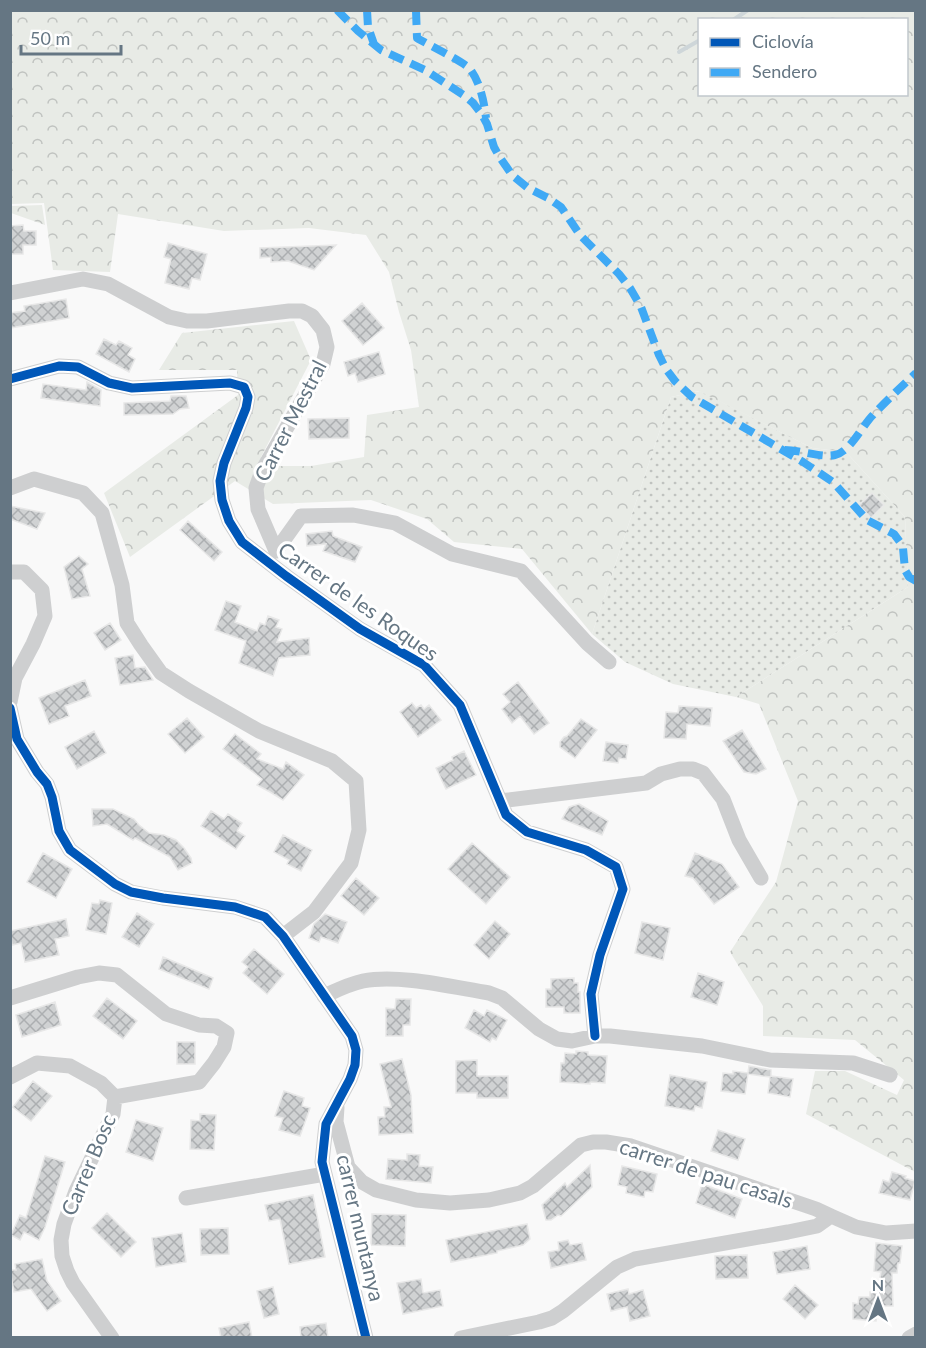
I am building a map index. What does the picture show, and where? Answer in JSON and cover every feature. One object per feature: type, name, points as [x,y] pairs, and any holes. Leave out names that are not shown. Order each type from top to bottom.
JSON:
[{"type":"street","name":"Carrer Mestral","points":[[10,293],[83,279],[108,284],[169,317],[187,321],[207,321],[289,311],[302,311],[312,316],[323,330],[327,347],[323,364],[262,471],[256,488],[258,509],[286,576]]},
{"type":"street","name":"Carrer de les Roques","points":[[10,379],[59,366],[78,367],[109,383],[132,388],[230,383],[244,387],[248,397],[246,408],[224,463],[220,481],[222,500],[229,521],[242,542],[360,629],[424,665],[460,705],[506,815],[527,832],[586,850],[616,867],[622,889],[600,955],[591,994],[595,1035]]},
{"type":"street","points":[[10,488],[34,479],[83,493],[102,513],[122,585],[127,623],[161,673],[259,731],[332,762],[356,781],[359,830],[351,863],[314,912],[283,936]]},
{"type":"street","points":[[276,551],[301,516],[353,514],[395,523],[452,554],[521,571],[586,644],[609,662]]},
{"type":"street","points":[[10,572],[24,572],[42,590],[45,616],[15,678],[10,702]]},
{"type":"street","name":"carrer muntanya","points":[[10,708],[17,739],[47,784],[59,831],[70,850],[115,884],[132,891],[164,898],[235,907],[265,917],[283,936],[352,1036],[356,1050],[355,1065],[326,1124],[322,1162],[366,1338]]},
{"type":"street","points":[[500,801],[646,783],[661,774],[693,769],[703,773],[723,799],[739,840],[761,878]]},
{"type":"street","points":[[10,998],[78,977],[99,973],[117,975],[166,1014],[199,1025],[216,1026],[227,1033],[224,1047],[214,1064],[198,1082],[115,1097]]},
{"type":"street","points":[[324,996],[365,981],[400,979],[489,993],[502,998],[539,1029],[557,1039],[572,1041],[595,1035],[610,1035],[702,1046],[770,1060],[854,1063],[890,1075]]},
{"type":"street","name":"Carrer Bosc","points":[[10,1077],[37,1063],[70,1066],[101,1083],[115,1097],[113,1114],[76,1191],[64,1224],[61,1240],[62,1256],[73,1283],[112,1338]]},
{"type":"street","name":"carrer de pau casals","points":[[337,1105],[336,1122],[348,1167],[362,1182],[376,1190],[416,1200],[450,1203],[489,1200],[520,1193],[533,1186],[580,1145],[606,1142],[631,1146],[816,1209],[856,1227],[886,1233],[915,1231]]},
{"type":"street","points":[[186,1198],[325,1174]]},
{"type":"street","points":[[461,1338],[539,1322],[552,1317],[616,1267],[635,1259],[817,1226],[831,1216]]},
{"type":"street","points":[[909,1338],[915,1334]]},
{"type":"green space","points":[[10,11],[915,11],[915,1172],[806,1114],[815,1071],[845,1071],[897,1095],[904,1080],[855,1040],[763,1036],[763,1006],[730,952],[776,882],[798,801],[759,704],[736,697],[908,587],[905,517],[846,452],[812,448],[699,391],[671,397],[592,634],[522,549],[454,542],[427,519],[371,500],[273,504],[235,481],[130,557],[104,493],[238,395],[237,370],[159,370],[182,333],[294,321],[311,360],[261,457],[278,466],[311,466],[364,457],[367,415],[419,407],[411,350],[389,272],[366,235],[309,228],[224,231],[118,214],[110,272],[53,270],[44,203],[11,204]]},
{"type":"green space","points":[[42,205],[45,225],[11,213],[11,206]]},
{"type":"green space","points":[[700,391],[812,448],[846,452],[905,517],[908,587],[736,697],[673,684],[625,662],[592,634],[671,397]]},
{"type":"building","points":[[23,225],[24,231],[36,231],[36,245],[23,245],[23,254],[10,254],[10,226]]},
{"type":"building","points":[[168,243],[207,254],[200,280],[192,278],[189,289],[165,283],[171,259],[164,257]]},
{"type":"building","points":[[336,245],[314,270],[288,261],[271,262],[271,257],[260,258],[260,248]]},
{"type":"building","points":[[66,299],[69,318],[10,328],[10,313],[25,311],[24,306]]},
{"type":"building","points":[[362,303],[384,328],[363,345],[342,321]]},
{"type":"building","points":[[104,339],[116,345],[119,341],[132,348],[128,355],[135,359],[129,372],[96,354]]},
{"type":"building","points":[[379,352],[385,374],[358,382],[355,373],[348,376],[344,362]]},
{"type":"building","points":[[87,382],[101,390],[100,406],[41,398],[43,384],[86,390]]},
{"type":"building","points":[[171,396],[186,396],[189,408],[180,409],[173,414],[124,415],[124,403],[170,401]]},
{"type":"building","points":[[349,418],[349,438],[309,439],[308,419]]},
{"type":"building","points":[[872,493],[884,505],[871,518],[859,505]]},
{"type":"building","points":[[10,506],[45,513],[37,529],[10,519]]},
{"type":"building","points":[[188,521],[222,552],[214,561],[180,530]]},
{"type":"building","points":[[332,531],[333,536],[362,547],[355,562],[323,551],[326,544],[307,546],[306,534]]},
{"type":"building","points":[[79,556],[88,564],[82,569],[90,596],[72,599],[64,567]]},
{"type":"building","points":[[226,601],[241,606],[235,622],[257,631],[260,623],[265,625],[268,616],[279,620],[276,627],[282,629],[277,642],[309,638],[310,655],[279,658],[273,676],[239,663],[246,641],[215,630]]},
{"type":"building","points":[[110,623],[121,640],[105,650],[94,633]]},
{"type":"building","points":[[133,655],[135,668],[145,667],[153,680],[120,685],[115,658]]},
{"type":"building","points":[[85,680],[91,696],[65,706],[69,716],[49,724],[39,698]]},
{"type":"building","points":[[518,682],[549,723],[534,734],[520,716],[512,723],[502,709],[510,702],[503,694]]},
{"type":"building","points":[[412,703],[416,708],[421,705],[424,709],[429,705],[441,720],[418,737],[400,712]]},
{"type":"building","points":[[679,706],[712,708],[710,726],[687,724],[686,739],[664,738],[666,712],[678,713]]},
{"type":"building","points":[[187,718],[204,737],[185,753],[168,734]]},
{"type":"building","points":[[581,719],[597,730],[575,758],[560,747],[560,742]]},
{"type":"building","points":[[742,730],[766,769],[756,774],[744,772],[723,741]]},
{"type":"building","points":[[94,731],[106,753],[77,769],[65,747]]},
{"type":"building","points":[[235,734],[261,754],[257,759],[283,769],[286,762],[304,775],[283,800],[257,785],[262,779],[223,749]]},
{"type":"building","points":[[606,742],[628,745],[626,759],[619,758],[618,763],[603,761]]},
{"type":"building","points":[[464,751],[476,775],[446,789],[436,768],[453,760],[452,757]]},
{"type":"building","points":[[579,804],[608,821],[602,835],[562,819],[569,807]]},
{"type":"building","points":[[92,809],[113,809],[134,819],[149,833],[164,835],[176,840],[191,858],[192,863],[178,870],[170,857],[135,838],[133,840],[107,824],[93,826]]},
{"type":"building","points":[[211,811],[224,819],[228,814],[242,823],[237,831],[245,836],[236,849],[201,826]]},
{"type":"building","points":[[283,835],[312,850],[301,871],[287,864],[289,860],[274,852]]},
{"type":"building","points":[[472,843],[510,877],[486,904],[448,869]]},
{"type":"building","points":[[43,853],[72,869],[56,898],[27,882]]},
{"type":"building","points":[[695,853],[722,864],[739,887],[714,904],[693,878],[685,876]]},
{"type":"building","points":[[356,878],[379,898],[364,915],[341,896]]},
{"type":"building","points":[[100,900],[112,903],[106,934],[86,930],[92,903],[99,904]]},
{"type":"building","points":[[137,913],[154,924],[139,947],[122,937]]},
{"type":"building","points":[[325,914],[347,922],[338,943],[321,937],[319,942],[309,938],[314,924]]},
{"type":"building","points":[[66,919],[69,936],[55,939],[59,955],[25,962],[21,943],[12,945],[10,931]]},
{"type":"building","points":[[495,921],[510,934],[489,959],[474,945]]},
{"type":"building","points":[[642,922],[670,928],[663,960],[635,953]]},
{"type":"building","points":[[254,949],[284,974],[267,994],[243,973],[248,967],[242,962]]},
{"type":"building","points":[[163,957],[213,978],[209,989],[159,969]]},
{"type":"building","points":[[698,973],[724,982],[717,1005],[691,997]]},
{"type":"building","points":[[574,978],[574,983],[578,983],[578,992],[580,992],[580,1013],[564,1013],[564,1007],[546,1007],[546,989],[551,989],[551,979]]},
{"type":"building","points":[[107,998],[137,1021],[123,1039],[93,1016]]},
{"type":"building","points":[[396,999],[411,999],[410,1025],[403,1025],[403,1036],[386,1036],[386,1008],[395,1009]]},
{"type":"building","points":[[55,1002],[61,1025],[22,1037],[16,1015]]},
{"type":"building","points":[[474,1010],[484,1016],[487,1010],[507,1020],[496,1040],[492,1038],[490,1042],[465,1028]]},
{"type":"building","points":[[177,1042],[195,1042],[195,1064],[177,1064]]},
{"type":"building","points":[[576,1051],[588,1052],[588,1055],[607,1056],[605,1083],[560,1082],[561,1063],[564,1063],[565,1053],[576,1054]]},
{"type":"building","points":[[402,1059],[411,1095],[413,1133],[379,1135],[378,1117],[385,1117],[384,1107],[391,1107],[380,1064]]},
{"type":"building","points":[[477,1060],[477,1076],[508,1076],[508,1098],[477,1098],[477,1093],[456,1093],[456,1061]]},
{"type":"building","points":[[749,1066],[771,1070],[771,1076],[793,1079],[790,1097],[768,1093],[770,1077],[748,1074],[745,1094],[721,1091],[723,1073],[733,1074],[733,1071],[748,1073]]},
{"type":"building","points":[[670,1075],[707,1082],[702,1108],[695,1106],[694,1111],[665,1106]]},
{"type":"building","points":[[33,1081],[52,1096],[31,1121],[13,1107]]},
{"type":"building","points":[[284,1091],[304,1098],[302,1106],[310,1108],[300,1136],[279,1130],[283,1118],[275,1116]]},
{"type":"building","points":[[200,1114],[216,1115],[214,1150],[190,1149],[191,1120],[200,1121]]},
{"type":"building","points":[[136,1120],[163,1128],[153,1161],[126,1152]]},
{"type":"building","points":[[718,1130],[745,1139],[738,1160],[711,1151]]},
{"type":"building","points":[[407,1154],[420,1155],[419,1166],[433,1167],[431,1183],[386,1179],[388,1159],[407,1160]]},
{"type":"building","points":[[45,1156],[65,1162],[39,1240],[24,1232],[20,1240],[11,1235],[20,1215],[26,1218]]},
{"type":"building","points":[[590,1165],[592,1187],[561,1216],[546,1220],[542,1205],[565,1183],[567,1187]]},
{"type":"building","points":[[622,1166],[657,1174],[653,1192],[645,1191],[644,1197],[626,1193],[627,1187],[618,1185]]},
{"type":"building","points":[[892,1172],[915,1181],[910,1200],[879,1193],[883,1180],[889,1182]]},
{"type":"building","points":[[702,1184],[742,1199],[735,1218],[696,1203]]},
{"type":"building","points":[[313,1195],[325,1257],[289,1264],[280,1219],[269,1221],[265,1205]]},
{"type":"building","points":[[107,1213],[136,1242],[121,1257],[92,1228]]},
{"type":"building","points":[[372,1214],[406,1215],[405,1246],[371,1245]]},
{"type":"building","points":[[527,1224],[530,1239],[523,1245],[497,1251],[497,1253],[451,1262],[446,1240]]},
{"type":"building","points":[[228,1228],[229,1254],[201,1255],[200,1229]]},
{"type":"building","points":[[182,1233],[186,1262],[156,1267],[152,1238]]},
{"type":"building","points":[[568,1240],[570,1245],[582,1243],[586,1260],[551,1268],[548,1252],[559,1250],[558,1242]]},
{"type":"building","points":[[876,1243],[902,1246],[897,1273],[892,1273],[893,1306],[877,1306],[876,1321],[853,1319],[853,1303],[858,1304],[859,1297],[870,1297],[870,1292],[877,1292],[881,1272],[874,1271]]},
{"type":"building","points":[[807,1246],[810,1269],[777,1274],[773,1252]]},
{"type":"building","points":[[747,1255],[748,1278],[716,1279],[715,1256]]},
{"type":"building","points":[[42,1259],[47,1281],[61,1301],[47,1311],[31,1289],[14,1292],[10,1270],[16,1270],[15,1264]]},
{"type":"building","points":[[421,1279],[423,1293],[440,1290],[443,1306],[403,1314],[397,1283]]},
{"type":"building","points":[[795,1285],[818,1305],[805,1319],[783,1299]]},
{"type":"building","points":[[273,1287],[279,1314],[264,1318],[257,1291]]},
{"type":"building","points":[[628,1289],[629,1294],[643,1290],[650,1316],[630,1321],[627,1307],[611,1311],[607,1294]]},
{"type":"building","points":[[249,1322],[252,1338],[221,1338],[219,1328]]},
{"type":"building","points":[[326,1323],[328,1338],[301,1338],[300,1327]]},
{"type":"waterway","points":[[736,18],[748,10]]},
{"type":"waterway","points":[[679,52],[698,41]]},
{"type":"marked path","points":[[337,10],[381,50],[425,70],[473,103],[487,124],[494,147],[512,175],[528,188],[561,207],[580,235],[630,288],[641,307],[659,355],[675,381],[692,397],[833,482],[867,520],[894,534],[903,548],[905,570],[909,577],[916,581]]},
{"type":"marked path","points":[[367,10],[368,27],[374,44]]},
{"type":"marked path","points":[[416,10],[417,38],[470,69],[481,92],[486,118]]},
{"type":"marked path","points":[[785,450],[824,455],[840,453],[851,444],[888,399],[916,373]]},
{"type":"cycle path","points":[[10,379],[59,366],[78,367],[109,383],[132,388],[230,383],[244,387],[248,397],[246,408],[224,463],[220,481],[222,500],[229,521],[242,542],[360,629],[424,665],[460,705],[506,815],[527,832],[586,850],[616,867],[623,889],[600,955],[591,994],[595,1036]]},
{"type":"cycle path","points":[[10,708],[17,739],[47,784],[59,831],[70,850],[115,884],[131,892],[235,907],[265,917],[283,936],[352,1036],[356,1050],[355,1065],[326,1124],[322,1162],[366,1338]]}]
